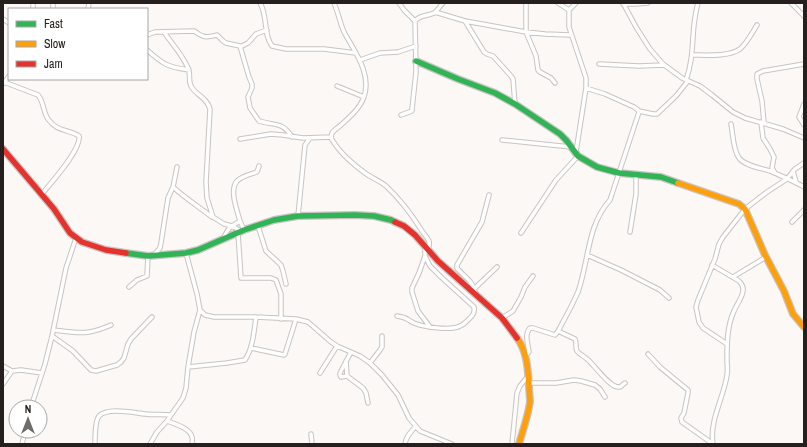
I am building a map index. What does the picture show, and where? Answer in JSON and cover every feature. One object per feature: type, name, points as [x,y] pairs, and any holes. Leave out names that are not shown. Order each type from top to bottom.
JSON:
[{"type":"street","points":[[260,3],[265,14],[270,44],[275,48],[324,49],[356,53]]},
{"type":"street","points":[[331,137],[332,133],[357,109],[364,97],[366,84],[364,71],[360,60],[344,31],[334,3]]},
{"type":"street","points":[[399,3],[415,21],[416,46],[416,72],[412,111],[401,115]]},
{"type":"street","points":[[415,21],[420,17],[430,15],[435,12],[443,3]]},
{"type":"street","points":[[526,3],[526,32],[536,56],[538,70],[551,78],[555,83]]},
{"type":"street","points":[[558,3],[569,10]]},
{"type":"street","points":[[521,232],[556,180],[576,154],[586,88],[586,78],[570,27],[569,10],[576,3]]},
{"type":"street","points":[[623,3],[648,3]]},
{"type":"street","points":[[623,3],[650,49],[664,65],[687,81],[700,86],[712,94],[733,112],[750,120],[784,129],[804,138]]},
{"type":"street","points":[[586,88],[605,94],[634,107],[639,111],[657,114],[676,96],[687,81],[692,55],[694,24],[698,3]]},
{"type":"street","points":[[791,3],[804,16]]},
{"type":"street","points":[[435,12],[465,22],[526,32],[570,35]]},
{"type":"street","points":[[465,22],[484,52],[493,56],[513,79],[515,104]]},
{"type":"street","points":[[692,55],[720,54],[736,51],[744,44],[757,25]]},
{"type":"street","points":[[148,35],[164,32],[194,32],[204,37],[217,35],[226,43],[242,46],[248,43],[256,34],[267,30]]},
{"type":"street","points":[[164,32],[185,61],[189,70],[190,85],[207,101],[210,109],[206,187],[207,198],[213,218]]},
{"type":"street","points":[[240,46],[252,84],[248,97],[250,108],[259,121],[284,127],[288,130],[292,137]]},
{"type":"street","points":[[360,60],[380,53],[398,52],[416,46]]},
{"type":"street","points":[[148,51],[165,65],[189,70]]},
{"type":"street","points":[[416,61],[495,94],[515,104],[560,134],[576,154],[597,167],[619,173],[666,178],[701,192],[738,204],[745,209],[766,257],[784,291],[793,314],[804,327]]},
{"type":"street","points":[[599,64],[639,66],[664,65]]},
{"type":"street","points":[[775,173],[772,168],[774,157],[763,138],[762,101],[757,74],[763,71],[804,64]]},
{"type":"street","points":[[4,83],[38,96],[41,99],[48,120],[60,130],[79,136],[80,139],[70,157],[61,171],[42,194]]},
{"type":"street","points":[[337,86],[364,97]]},
{"type":"street","points":[[804,104],[799,117],[804,125]]},
{"type":"street","points":[[525,356],[529,352],[526,337],[528,329],[530,328],[553,335],[556,334],[569,312],[578,291],[594,229],[604,206],[610,200],[639,111]]},
{"type":"street","points":[[732,124],[734,145],[739,158],[748,164],[775,173],[804,187]]},
{"type":"street","points":[[240,139],[271,134],[310,138],[331,137]]},
{"type":"street","points":[[331,137],[346,156],[366,174],[384,185],[404,206],[428,240],[429,247],[426,251],[419,274],[412,288],[412,292],[418,311],[430,327]]},
{"type":"street","points":[[298,216],[305,145],[310,138]]},
{"type":"street","points":[[502,140],[571,147]]},
{"type":"street","points":[[3,148],[54,209],[70,233],[82,242],[106,250],[151,256],[186,253],[198,250],[274,220],[298,216],[374,216],[391,220],[404,226],[415,235],[426,251],[475,291],[502,318],[520,342],[528,369],[530,400],[519,444]]},
{"type":"street","points":[[727,344],[703,328],[697,316],[696,307],[696,303],[719,244],[745,209],[786,179],[793,171],[804,163]]},
{"type":"street","points":[[260,166],[258,172],[237,181],[234,190],[235,204],[240,221],[241,232],[241,278],[271,278],[276,280],[280,294],[281,319]]},
{"type":"street","points":[[129,287],[137,280],[147,276],[151,256],[160,248],[168,198],[173,187],[178,167]]},
{"type":"street","points":[[793,171],[796,182]]},
{"type":"street","points":[[630,232],[636,194],[636,174]]},
{"type":"street","points":[[173,187],[178,193],[213,218],[224,224],[232,226],[241,232]]},
{"type":"street","points":[[475,291],[472,284],[458,269],[457,265],[482,222],[489,195]]},
{"type":"street","points":[[792,222],[804,210]]},
{"type":"street","points":[[224,239],[228,229],[240,221]]},
{"type":"street","points":[[258,226],[266,252],[281,265],[284,271],[286,284]]},
{"type":"street","points":[[34,399],[45,364],[66,268],[76,238]]},
{"type":"street","points":[[397,316],[406,317],[413,323],[430,327],[449,328],[460,327],[473,315],[475,311],[474,307],[430,266],[426,251]]},
{"type":"street","points":[[150,444],[157,432],[184,398],[186,388],[194,332],[200,310],[186,253]]},
{"type":"street","points":[[587,256],[621,270],[660,290],[669,298]]},
{"type":"street","points":[[733,277],[766,257]]},
{"type":"street","points":[[712,265],[742,284],[744,290],[730,321],[727,344],[727,376],[717,408],[712,435],[713,444]]},
{"type":"street","points":[[475,291],[497,267]]},
{"type":"street","points":[[502,318],[513,311],[521,298],[525,287],[533,276]]},
{"type":"street","points":[[200,310],[205,315],[214,317],[296,319],[308,322],[337,346],[360,356],[370,363],[398,395],[409,418],[420,431],[452,444]]},
{"type":"street","points":[[52,336],[73,351],[91,370],[96,371],[117,365],[121,362],[131,339],[152,317]]},
{"type":"street","points":[[188,367],[245,360],[251,348],[256,317]]},
{"type":"street","points":[[251,348],[284,355],[291,338],[296,319]]},
{"type":"street","points":[[53,330],[88,332],[96,331],[111,325]]},
{"type":"street","points":[[558,331],[575,339],[577,351],[586,358],[605,379],[616,387],[625,383]]},
{"type":"street","points":[[370,363],[382,347],[382,336]]},
{"type":"street","points":[[320,373],[337,346]]},
{"type":"street","points":[[351,352],[340,373],[340,376],[347,376],[363,388],[366,393],[368,403]]},
{"type":"street","points":[[648,354],[660,367],[688,390],[683,415],[681,418],[682,422],[713,444]]},
{"type":"street","points":[[346,360],[347,376]]},
{"type":"street","points":[[3,366],[12,371],[21,370],[42,373]]},
{"type":"street","points":[[3,384],[12,371]]},
{"type":"street","points":[[512,444],[517,393],[520,386],[528,376]]},
{"type":"street","points":[[529,383],[556,383],[574,380],[581,381],[595,385],[600,389],[605,397]]},
{"type":"street","points":[[95,444],[97,420],[100,415],[104,413],[131,412],[145,414],[171,414]]},
{"type":"street","points":[[167,421],[182,427],[190,434],[192,444]]},
{"type":"street","points":[[405,444],[408,434],[416,426]]},
{"type":"street","points":[[312,434],[312,444]]},
{"type":"traffic: fast","points":[[416,61],[495,93],[515,104],[560,134],[578,156],[597,167],[619,173],[661,177],[678,183]]},
{"type":"traffic: fast","points":[[126,253],[148,256],[186,253],[198,250],[244,230],[274,220],[298,216],[374,216],[395,222]]},
{"type":"traffic: slow","points":[[678,183],[739,204],[745,209],[765,255],[784,291],[793,314],[804,327]]},
{"type":"traffic: slow","points":[[517,338],[523,349],[526,361],[530,402],[519,444]]},
{"type":"traffic: jam","points":[[3,149],[54,209],[70,233],[82,242],[106,250],[126,253]]},
{"type":"traffic: jam","points":[[395,222],[404,226],[415,235],[438,261],[502,318],[517,338]]}]
